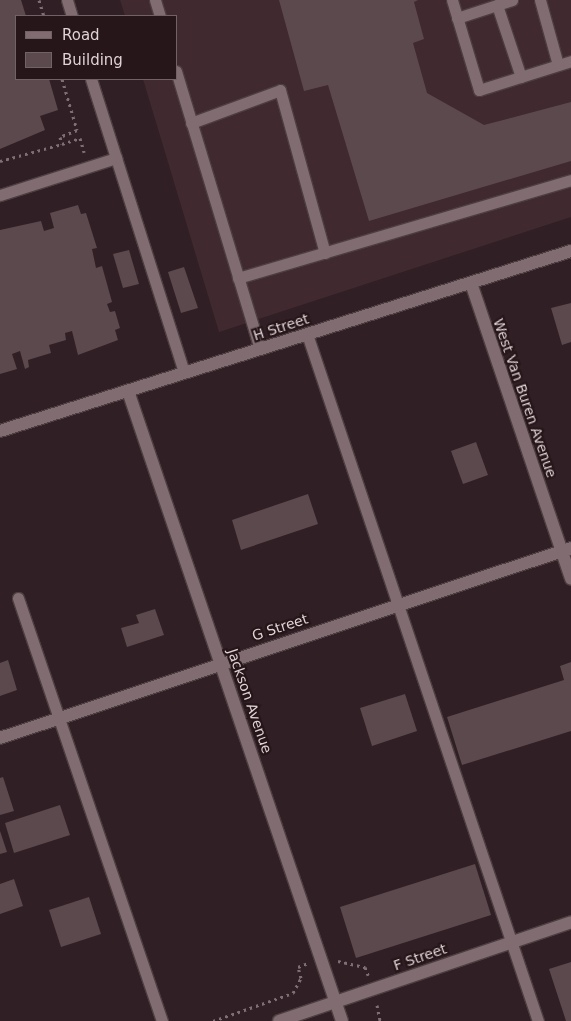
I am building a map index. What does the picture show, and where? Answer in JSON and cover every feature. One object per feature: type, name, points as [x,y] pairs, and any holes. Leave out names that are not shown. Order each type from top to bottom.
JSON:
[{"type":"street","name":"H Street","points":[[0,431],[571,251]]},
{"type":"street","name":"West Van Buren Avenue","points":[[471,283],[566,550],[571,579]]},
{"type":"street","name":"Jackson Avenue","points":[[128,391],[342,1021]]},
{"type":"street","name":"G Street","points":[[0,738],[221,662],[566,550]]},
{"type":"street","name":"F Street","points":[[279,1021],[571,922]]},
{"type":"lane","points":[[67,0],[72,15]]},
{"type":"lane","points":[[155,0],[160,15]]},
{"type":"lane","points":[[452,0],[479,90],[571,61]]},
{"type":"lane","points":[[457,18],[512,0]]},
{"type":"lane","points":[[540,0],[558,65]]},
{"type":"lane","points":[[497,4],[521,77]]},
{"type":"lane","points":[[178,78],[260,350]]},
{"type":"lane","points":[[91,80],[184,373]]},
{"type":"lane","points":[[191,123],[280,90],[325,253]]},
{"type":"lane","points":[[0,195],[116,158]]},
{"type":"lane","points":[[238,278],[571,180]]},
{"type":"lane","points":[[308,334],[538,1021]]},
{"type":"lane","points":[[18,598],[162,1021]]},
{"type":"path","points":[[39,0],[44,15]]},
{"type":"path","points":[[62,80],[77,130],[60,137],[62,144]]},
{"type":"path","points":[[0,161],[80,138],[86,167]]},
{"type":"path","points":[[213,1021],[294,993],[302,978],[298,967],[321,957],[364,967],[374,989],[380,1021]]},
{"type":"shaded area","points":[[120,0],[571,0],[571,217],[219,332],[143,80],[178,80],[178,15],[125,15]]},
{"type":"building","points":[[0,0],[21,0],[26,15],[15,15],[15,80],[49,80],[58,110],[40,116],[45,130],[0,149]]},
{"type":"building","points":[[279,0],[418,0],[414,2],[424,39],[413,43],[427,93],[484,125],[571,102],[571,161],[369,221],[328,85],[304,91]]},
{"type":"building","points":[[78,205],[81,214],[86,213],[97,248],[92,249],[96,268],[102,266],[112,302],[107,304],[110,312],[115,311],[120,328],[115,330],[118,340],[78,355],[72,331],[65,333],[66,340],[49,345],[51,353],[28,360],[29,367],[25,369],[20,351],[12,354],[17,369],[0,374],[0,230],[41,221],[44,231],[54,228],[50,213]]},
{"type":"building","points":[[129,250],[139,284],[123,288],[113,254]]},
{"type":"building","points":[[184,267],[198,308],[181,313],[168,272]]},
{"type":"building","points":[[571,303],[571,342],[562,345],[551,308]]},
{"type":"building","points":[[476,442],[488,475],[463,484],[451,451]]},
{"type":"building","points":[[308,494],[318,524],[241,550],[232,520]]},
{"type":"building","points":[[155,609],[164,635],[127,647],[121,628],[139,623],[136,615]]},
{"type":"building","points":[[8,660],[17,690],[0,696],[0,663]]},
{"type":"building","points":[[571,662],[571,731],[462,765],[447,717],[564,680],[560,666]]},
{"type":"building","points":[[405,694],[417,731],[372,746],[360,708]]},
{"type":"building","points":[[3,777],[14,811],[0,815],[0,778]]},
{"type":"building","points":[[60,805],[70,835],[14,853],[5,823]]},
{"type":"building","points":[[0,831],[7,852],[0,854]]},
{"type":"building","points":[[475,864],[491,915],[356,958],[340,907]]},
{"type":"building","points":[[14,879],[23,906],[0,914],[0,884]]},
{"type":"building","points":[[89,897],[101,934],[61,947],[49,910]]},
{"type":"building","points":[[571,962],[571,1021],[566,1021],[549,969]]}]
